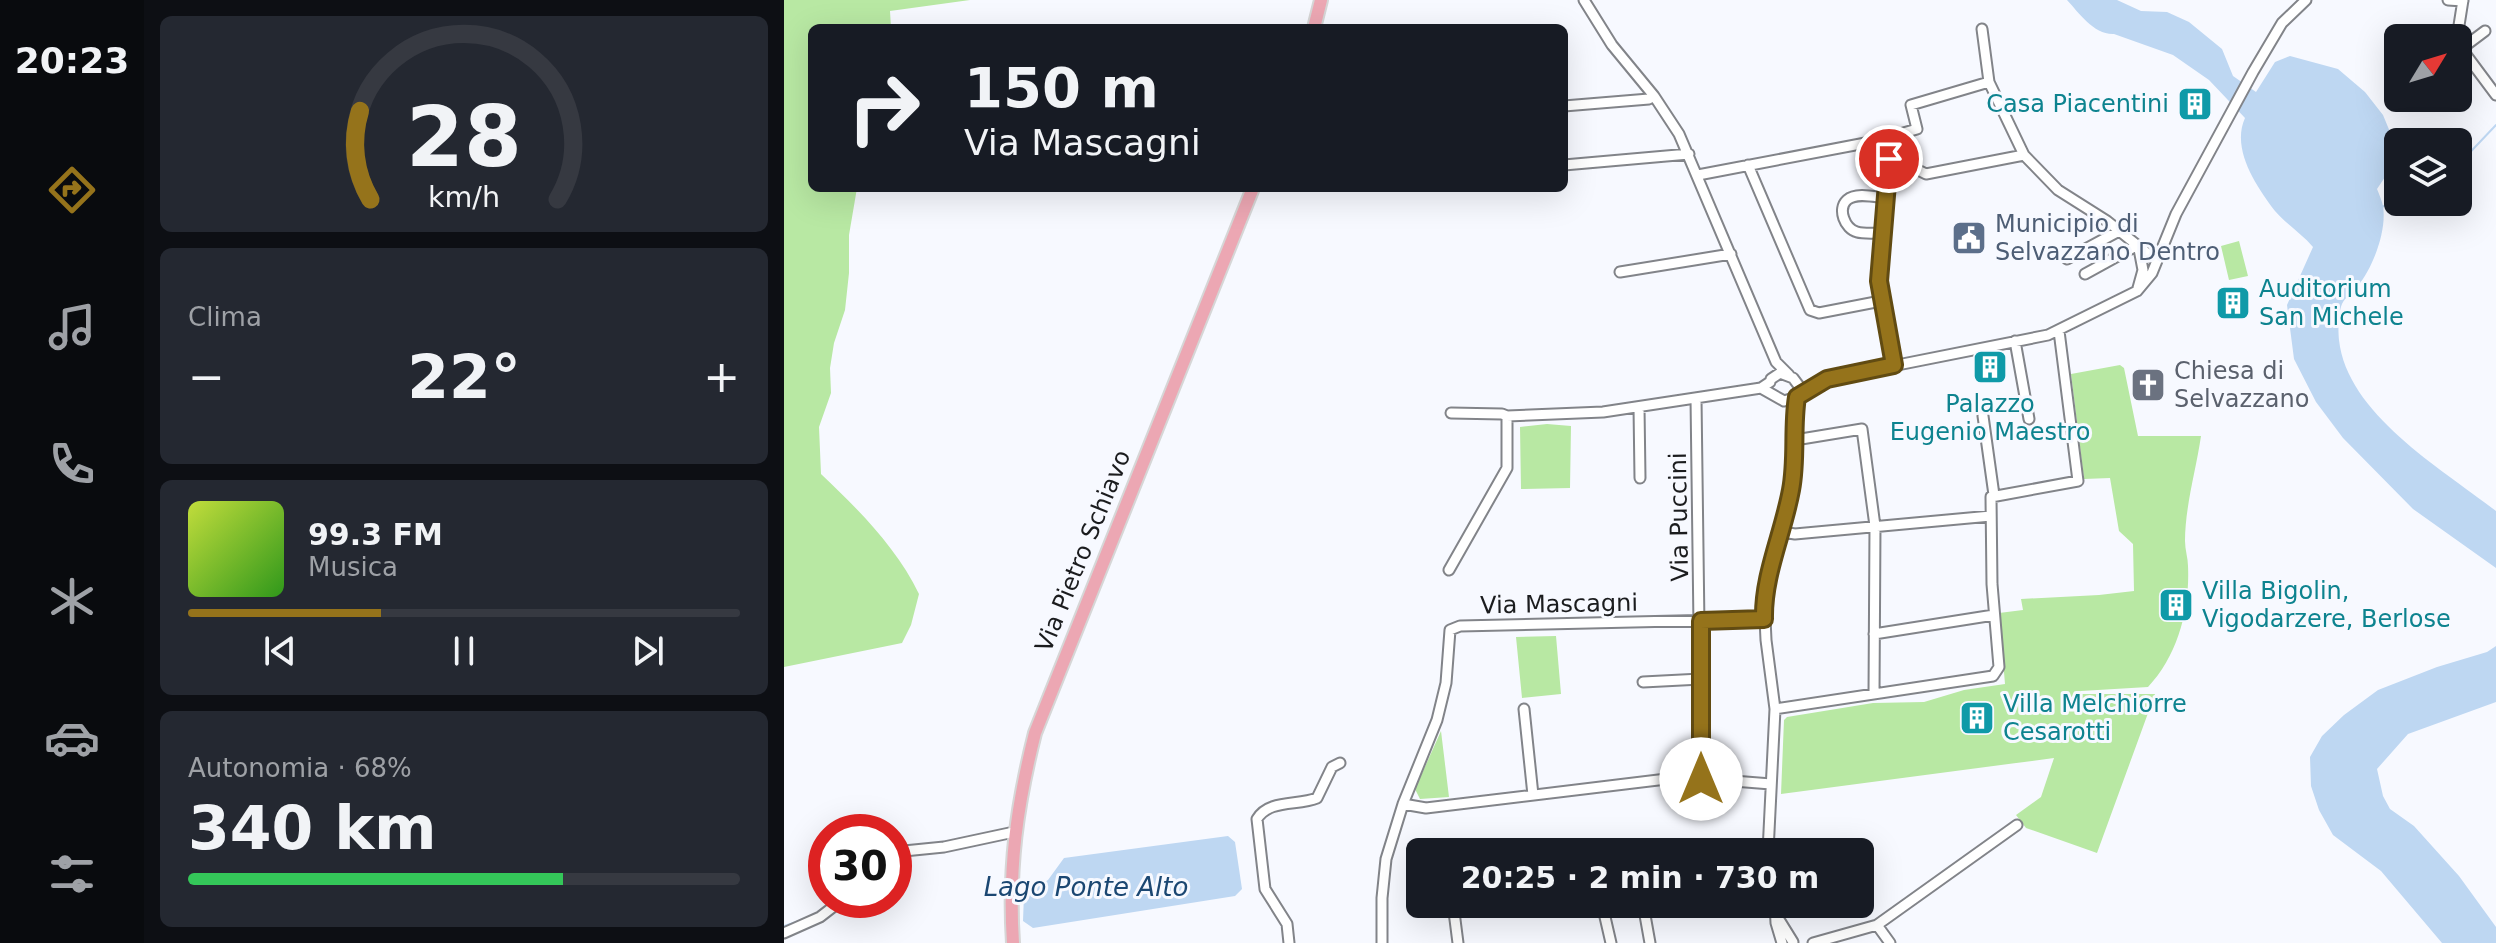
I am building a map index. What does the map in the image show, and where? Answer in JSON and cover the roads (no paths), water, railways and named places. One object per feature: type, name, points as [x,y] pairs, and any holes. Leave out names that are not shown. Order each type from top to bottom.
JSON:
[{"type":"main road","points":[[1315,24],[1321,0]]},
{"type":"main road","name":"Via Pietro Schiavo","points":[[1013,943],[1011,883],[1014,832],[1020,792],[1035,733],[1251,192]]},
{"type":"street","points":[[2448,0],[2463,1],[2459,24]]},
{"type":"street","points":[[1587,1],[1612,45],[1673,122],[1776,363],[1798,383],[1793,423],[1792,482],[1782,532],[1766,584],[1764,619],[1775,709],[1769,838]]},
{"type":"street","points":[[1451,413],[1507,416],[1603,412],[1768,385],[1780,373],[1827,379],[2059,331],[2137,291],[2152,273],[2176,214],[2229,114],[2282,23],[2303,2]]},
{"type":"street","points":[[1982,29],[1989,82],[2024,155],[2058,190],[2157,261]]},
{"type":"street","points":[[2472,39],[2485,31]]},
{"type":"street","points":[[2472,64],[2496,95]]},
{"type":"street","points":[[1698,175],[1876,141],[1917,129],[1911,105],[1989,82]]},
{"type":"street","points":[[1568,106],[1649,99],[1654,96]]},
{"type":"street","points":[[1876,141],[1889,159],[1879,281],[1894,365]]},
{"type":"street","points":[[1568,165],[1689,154]]},
{"type":"street","points":[[1889,159],[1898,160],[1926,174],[2024,155]]},
{"type":"street","points":[[1748,165],[1810,310],[1819,313],[1881,301]]},
{"type":"street","points":[[1883,233],[1850,229],[1845,224],[1843,207],[1847,200],[1856,196],[1885,198]]},
{"type":"street","points":[[2067,259],[2119,231]]},
{"type":"street","points":[[2137,247],[2143,270],[2137,291]]},
{"type":"street","points":[[2085,274],[2137,247]]},
{"type":"street","points":[[1620,272],[1731,254]]},
{"type":"street","points":[[2142,260],[2152,273]]},
{"type":"street","points":[[1994,495],[2078,481],[2059,331]]},
{"type":"street","points":[[2015,341],[2029,419]]},
{"type":"street","points":[[1768,385],[1776,363]]},
{"type":"street","points":[[1781,400],[1788,402],[1827,379]]},
{"type":"street","points":[[1768,385],[1781,400],[1793,423]]},
{"type":"street","name":"Via Puccini","points":[[1696,398],[1701,779]]},
{"type":"street","points":[[1639,407],[1640,478]]},
{"type":"street","points":[[1449,570],[1507,468],[1507,416]]},
{"type":"street","points":[[1775,709],[1993,676],[1999,667],[1991,516],[1991,497],[1994,495],[1983,416]]},
{"type":"street","points":[[1795,440],[1862,429],[1875,526],[1874,694]]},
{"type":"street","points":[[1782,532],[1795,534],[1991,516]]},
{"type":"street","points":[[1874,634],[1994,615]]},
{"type":"street","name":"Via Mascagni","points":[[1403,804],[1437,720],[1446,683],[1452,629],[1460,626],[1764,619]]},
{"type":"street","points":[[1643,682],[1701,679]]},
{"type":"street","points":[[1524,709],[1533,795]]},
{"type":"street","points":[[1289,943],[1287,924],[1265,889],[1257,819],[1260,813],[1276,806],[1317,798],[1332,767],[1340,763]]},
{"type":"street","points":[[1382,943],[1386,859],[1403,804],[1426,808],[1683,777],[1771,784]]},
{"type":"street","points":[[1776,918],[1784,943],[1814,943],[1877,925],[2017,825]]},
{"type":"street","points":[[912,850],[944,847],[1014,832]]},
{"type":"street","points":[[784,933],[818,918]]},
{"type":"street","points":[[1455,918],[1458,943]]},
{"type":"street","points":[[1605,918],[1611,943]]},
{"type":"street","points":[[1646,918],[1650,943]]},
{"type":"street","points":[[1780,918],[1794,942]]},
{"type":"street","points":[[1877,925],[1890,943]]},
{"type":"water","points":[[2067,0],[2117,0],[2141,11],[2167,12],[2189,22],[2222,49],[2233,76],[2256,92],[2275,62],[2290,56],[2338,69],[2365,92],[2383,115],[2388,128],[2384,128],[2384,178],[2377,189],[2384,216],[2381,237],[2364,278],[2342,304],[2339,340],[2346,367],[2359,392],[2378,416],[2400,438],[2496,511],[2496,568],[2413,509],[2343,438],[2316,402],[2294,359],[2287,305],[2313,247],[2275,211],[2253,179],[2241,142],[2245,118],[2209,80],[2173,55],[2100,31]]},
{"type":"water","points":[[2496,646],[2496,702],[2408,734],[2377,769],[2383,796],[2390,809],[2414,826],[2459,876],[2496,927],[2496,943],[2442,943],[2381,871],[2333,835],[2319,810],[2311,786],[2310,757],[2322,736],[2378,690],[2487,652]]},
{"type":"water","name":"Lago Ponte Alto","points":[[1228,836],[1235,842],[1242,889],[1235,896],[1033,928],[1023,921],[1024,894],[1048,880],[1064,858]]},
{"type":"waterway","points":[[2472,150],[2496,125]]},
{"type":"waterway","points":[[784,926],[802,920]]},
{"type":"place","name":"Casa Piacentini","points":[[2195,104]]},
{"type":"place","name":"Municipio di Selvazzano Dentro","points":[[1969,238]]},
{"type":"place","name":"Auditorium San Michele","points":[[2233,303]]},
{"type":"place","name":"Palazzo Eugenio Maestro","points":[[1990,367]]},
{"type":"place","name":"Chiesa di Selvazzano","points":[[2148,385]]},
{"type":"place","name":"Villa Bigolin, Vigodarzere, Berlose","points":[[2176,605]]},
{"type":"place","name":"Villa Melchiorre Cesarotti","points":[[1977,718]]}]
